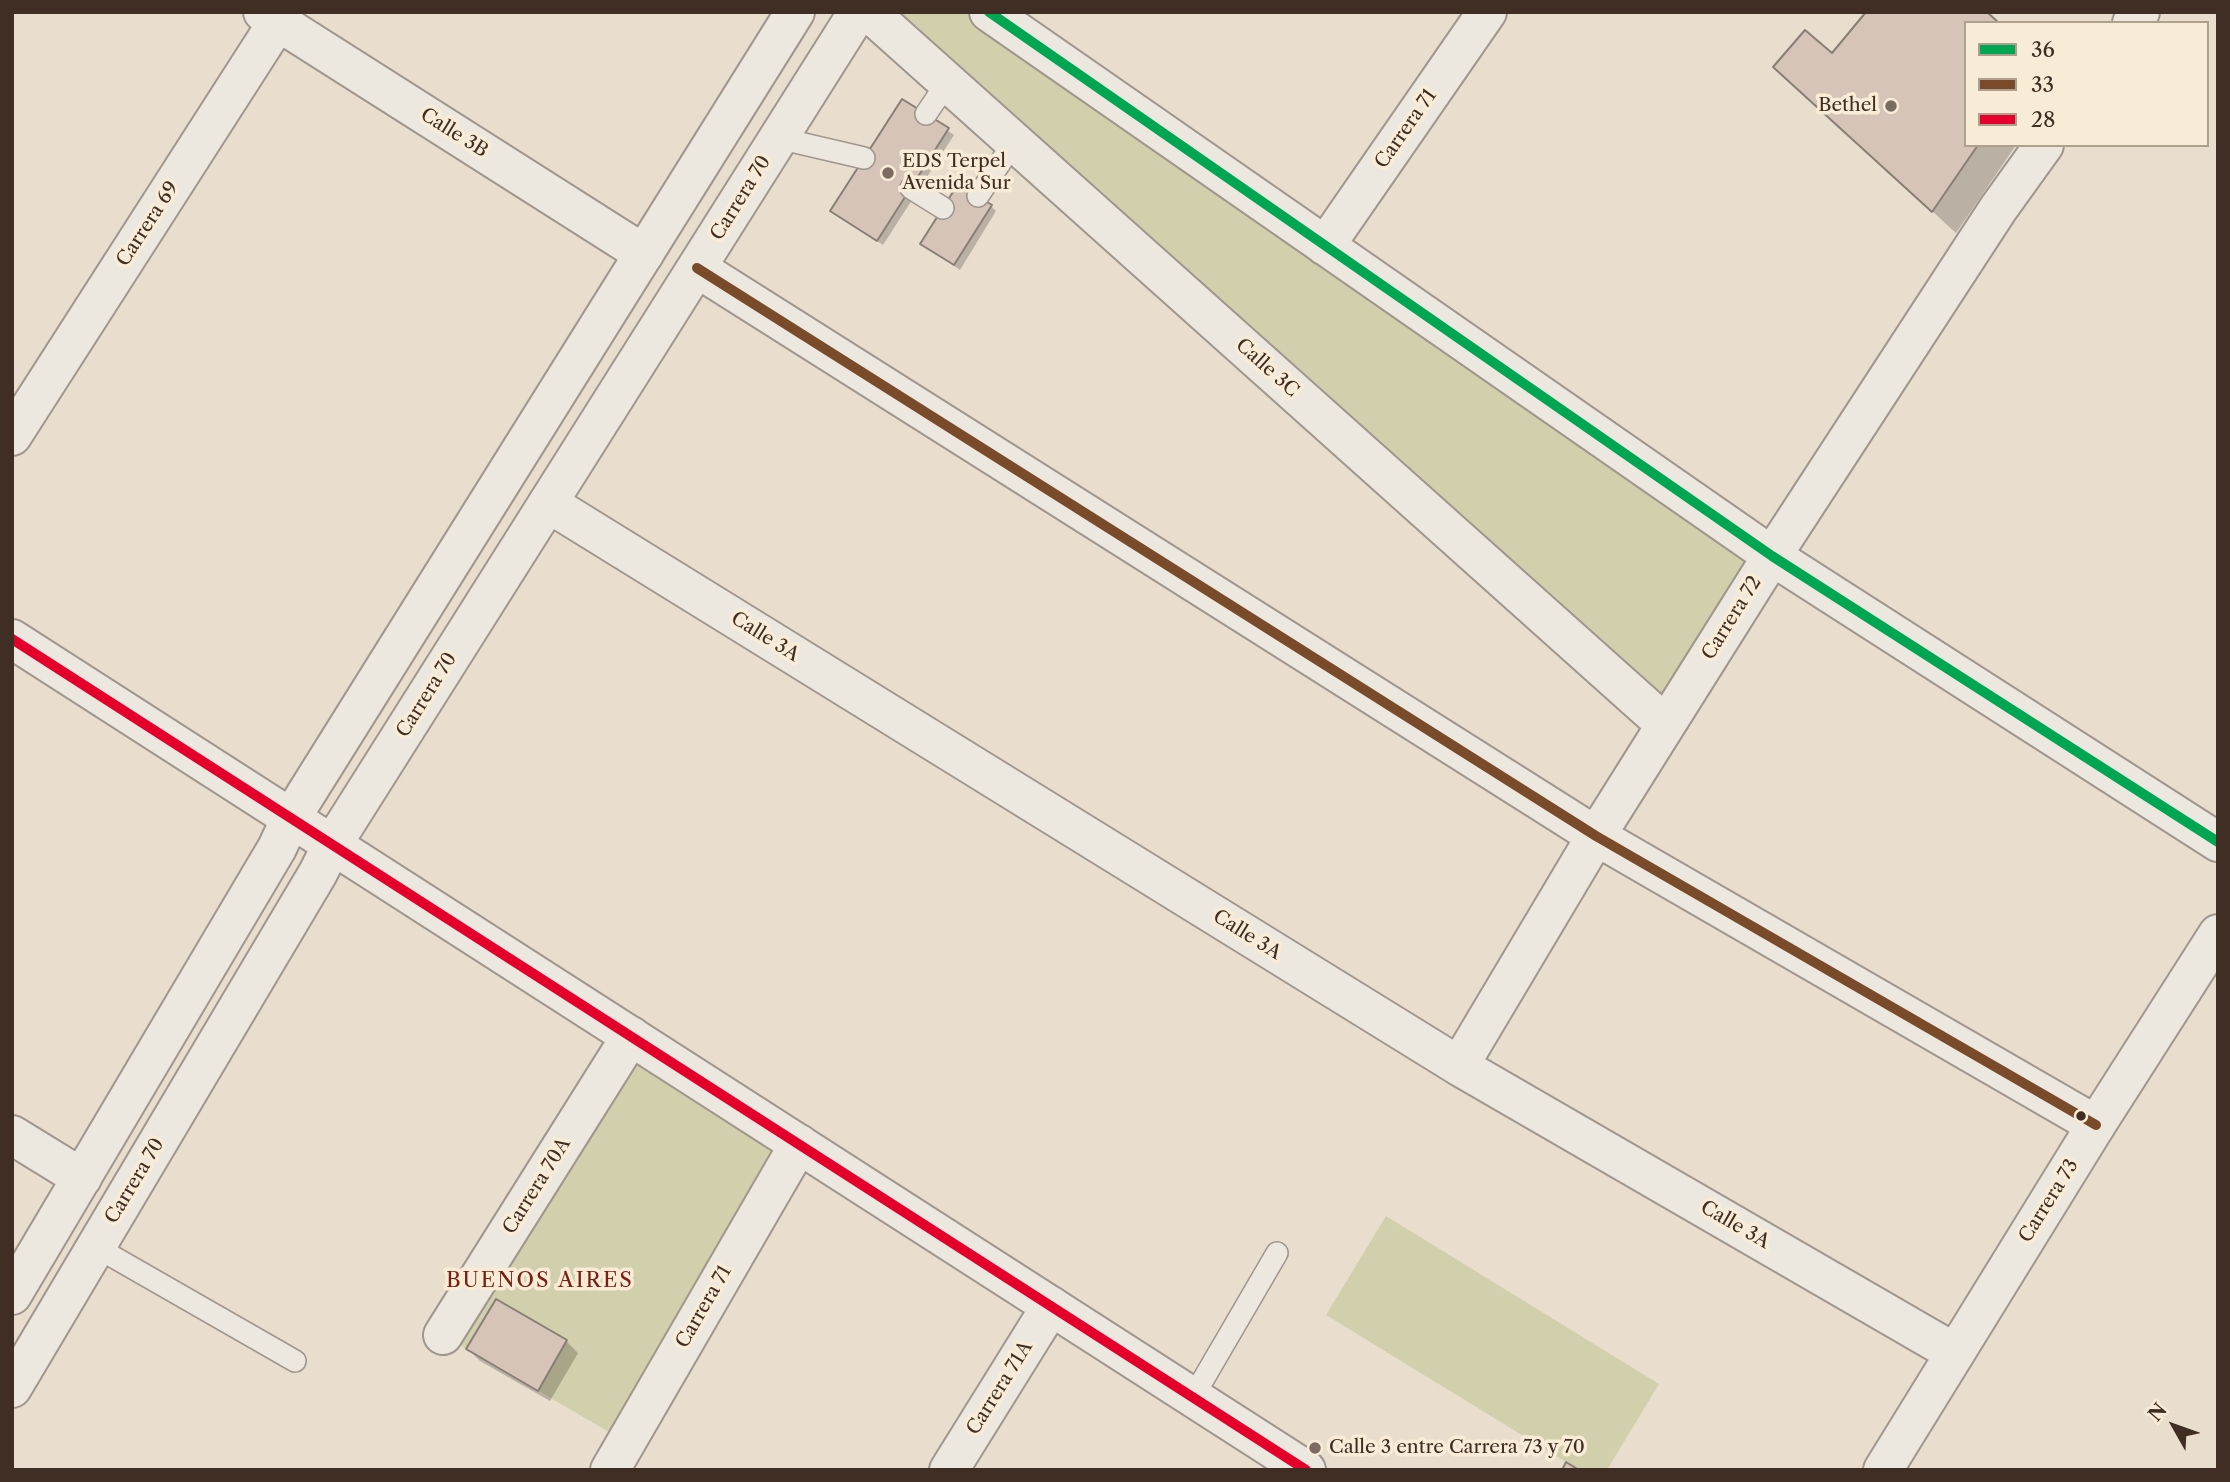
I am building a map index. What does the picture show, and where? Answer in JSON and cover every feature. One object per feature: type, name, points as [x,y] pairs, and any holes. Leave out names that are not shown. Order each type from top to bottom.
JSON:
[{"type":"street","points":[[12,1295],[277,848],[291,818],[795,12]]},
{"type":"street","name":"Carrera 70","points":[[12,1388],[318,873],[332,845],[858,12]]},
{"type":"street","name":"Calle 3C","points":[[869,12],[1665,724]]},
{"type":"street","points":[[989,12],[1772,556],[2218,842]]},
{"type":"street","name":"Carrera 71","points":[[1325,246],[1487,12]]},
{"type":"street","name":"Calle 3B","points":[[275,15],[645,254]]},
{"type":"street","name":"Carrera 69","points":[[12,436],[275,15]]},
{"type":"street","name":"Carrera 72","points":[[1458,1066],[1665,724],[1998,208],[2043,147]]},
{"type":"street","points":[[697,268],[1597,836],[2096,1125]]},
{"type":"street","name":"Calle 3A","points":[[548,503],[1458,1066],[1955,1353]]},
{"type":"street","points":[[12,639],[1303,1469]]},
{"type":"street","name":"Carrera 73","points":[[1883,1470],[2096,1125],[2218,934]]},
{"type":"street","name":"Carrera 70A","points":[[443,1335],[631,1036]]},
{"type":"street","points":[[12,1135],[82,1178]]},
{"type":"street","name":"Carrera 71","points":[[610,1470],[799,1144]]},
{"type":"street","name":"Carrera 71A","points":[[948,1470],[1051,1306]]},
{"type":"lane","points":[[926,114],[947,83]]},
{"type":"lane","points":[[778,138],[864,158]]},
{"type":"lane","points":[[978,196],[1014,142]]},
{"type":"lane","points":[[911,188],[943,208]]},
{"type":"lane","points":[[96,1247],[295,1362]]},
{"type":"lane","points":[[1193,1397],[1277,1253]]},
{"type":"shaded area","points":[[869,12],[989,12],[1772,556],[1665,724]]},
{"type":"shaded area","points":[[631,1036],[799,1144],[626,1442],[443,1335]]},
{"type":"shaded area","points":[[1386,1216],[1659,1384],[1607,1470],[1579,1470],[1326,1315]]},
{"type":"building","name":"Bethel","points":[[1866,12],[1987,12],[1997,21],[1964,21],[1964,147],[1977,147],[1932,212],[1773,67],[1805,30],[1832,53]]},
{"type":"building","name":"EDS Terpel Avenida Sur","points":[[902,99],[949,128],[877,241],[830,211]]},
{"type":"building","points":[[958,184],[992,205],[954,265],[920,244]]},
{"type":"building","points":[[496,1299],[567,1340],[538,1391],[466,1349]]},
{"type":"building","points":[[1566,1462],[1579,1470],[1562,1470]]},
{"type":"transit line","name":"36","points":[[989,12],[1772,556],[2218,842]]},
{"type":"transit line","name":"33","points":[[697,268],[1596,836],[2096,1125]]},
{"type":"transit line","name":"28","points":[[12,639],[1306,1470]]},
{"type":"place","name":"Bethel","points":[[1891,106]]},
{"type":"place","name":"EDS Terpel Avenida Sur","points":[[888,173]]},
{"type":"place","name":"Calle 3 entre Carrera 73 y 70","points":[[1315,1448]]},
{"type":"district","name":"BUENOS AIRES","points":[[540,1281]]}]
